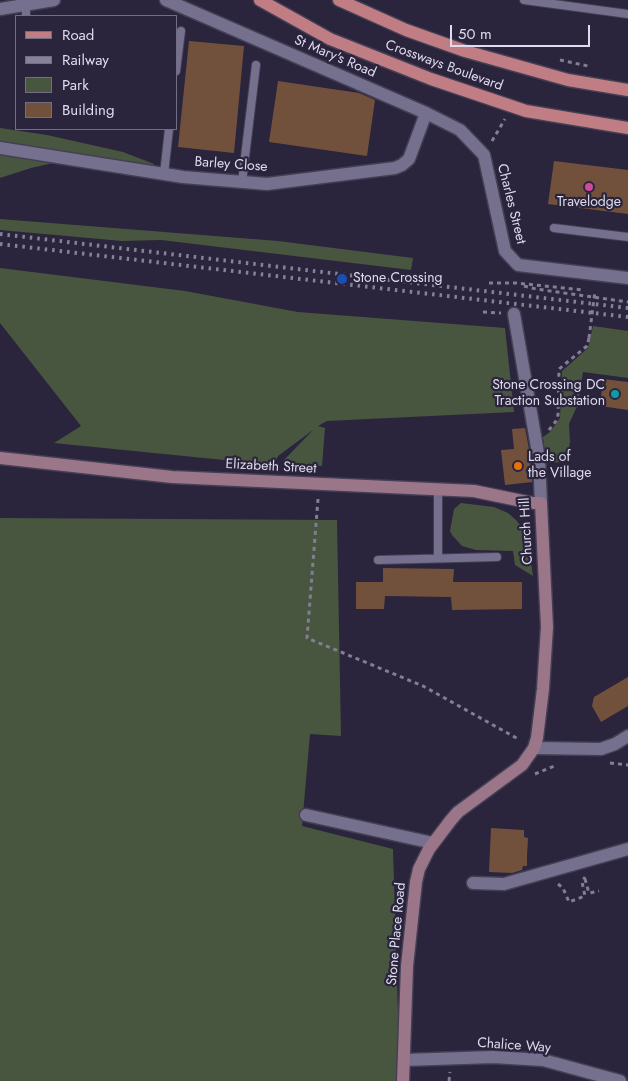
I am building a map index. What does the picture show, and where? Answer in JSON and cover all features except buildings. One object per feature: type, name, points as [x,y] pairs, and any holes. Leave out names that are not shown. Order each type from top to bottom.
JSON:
[{"type":"main road","name":"Crossways Boulevard","points":[[260,0],[330,39],[431,79],[526,111],[628,128]]},
{"type":"main road","name":"Crossways Boulevard","points":[[339,0],[406,30],[465,51],[568,80],[628,90]]},
{"type":"street","points":[[0,9],[26,10],[54,0]]},
{"type":"street","name":"St Mary's Road","points":[[166,0],[426,113],[460,130],[484,155]]},
{"type":"street","name":"Barley Close","points":[[0,148],[164,174],[267,184],[399,167],[409,159],[426,113]]},
{"type":"street","name":"Charles Street","points":[[484,155],[506,251],[518,265],[628,278]]},
{"type":"street","name":"Church Hill","points":[[514,314],[540,469],[540,503],[547,627],[541,711],[534,748]]},
{"type":"street","name":"Elizabeth Street","points":[[0,458],[172,477],[438,488],[481,492],[540,503]]},
{"type":"street","points":[[534,748],[601,749],[628,736]]},
{"type":"street","name":"Stone Place Road","points":[[404,1081],[407,966],[416,882],[421,865],[433,843],[454,816],[522,765],[534,748]]},
{"type":"street","points":[[306,815],[433,843]]},
{"type":"street","points":[[473,883],[504,884],[628,849]]},
{"type":"street","name":"Chalice Way","points":[[404,1060],[493,1057],[543,1060],[582,1076],[620,1081]]},
{"type":"lane","points":[[524,0],[628,14]]},
{"type":"lane","points":[[178,55],[181,31]]},
{"type":"lane","points":[[242,182],[256,65]]},
{"type":"lane","points":[[164,174],[169,130]]},
{"type":"lane","points":[[554,228],[628,237]]},
{"type":"lane","points":[[438,488],[438,558]]},
{"type":"lane","points":[[378,560],[497,557]]},
{"type":"path","points":[[558,59],[594,67]]},
{"type":"path","points":[[484,155],[512,106]]},
{"type":"path","points":[[489,283],[585,290]]},
{"type":"path","points":[[516,284],[536,289],[628,302]]},
{"type":"path","points":[[536,438],[548,431],[558,417],[559,369],[587,346],[595,291]]},
{"type":"path","points":[[317,505],[307,638],[423,686],[534,748]]},
{"type":"path","points":[[580,863],[589,893],[599,891]]},
{"type":"green space","points":[[0,128],[47,135],[123,152],[154,164],[148,173],[66,162],[53,163],[0,178]]},
{"type":"green space","points":[[0,219],[278,241],[413,258],[411,270],[161,240],[122,241],[0,230]]},
{"type":"green space","points":[[0,268],[185,291],[298,312],[505,328],[514,412],[327,421],[318,426],[325,428],[322,466],[296,466],[283,461],[313,430],[278,456],[274,465],[54,443],[81,426],[0,323]]},
{"type":"green space","points":[[593,326],[628,331],[628,378],[583,372],[578,404],[569,424],[570,442],[567,458],[564,462],[546,463],[543,437],[550,432],[560,418],[562,371],[588,348]]},
{"type":"green space","points":[[461,503],[494,507],[508,513],[516,520],[527,534],[533,576],[515,565],[513,551],[476,550],[462,546],[450,531],[454,509]]},
{"type":"green space","points":[[0,518],[337,520],[341,736],[310,734],[302,826],[393,849],[400,1081],[0,1081]]},
{"type":"railway","points":[[0,234],[628,308]]},
{"type":"railway","points":[[0,244],[628,317]]},
{"type":"place","name":"Travelodge","points":[[589,187]]},
{"type":"place","name":"Stone Crossing","points":[[342,279]]},
{"type":"place","name":"Stone Crossing DC Traction Substation","points":[[615,394]]},
{"type":"place","name":"Lads of the Village","points":[[518,466]]}]
